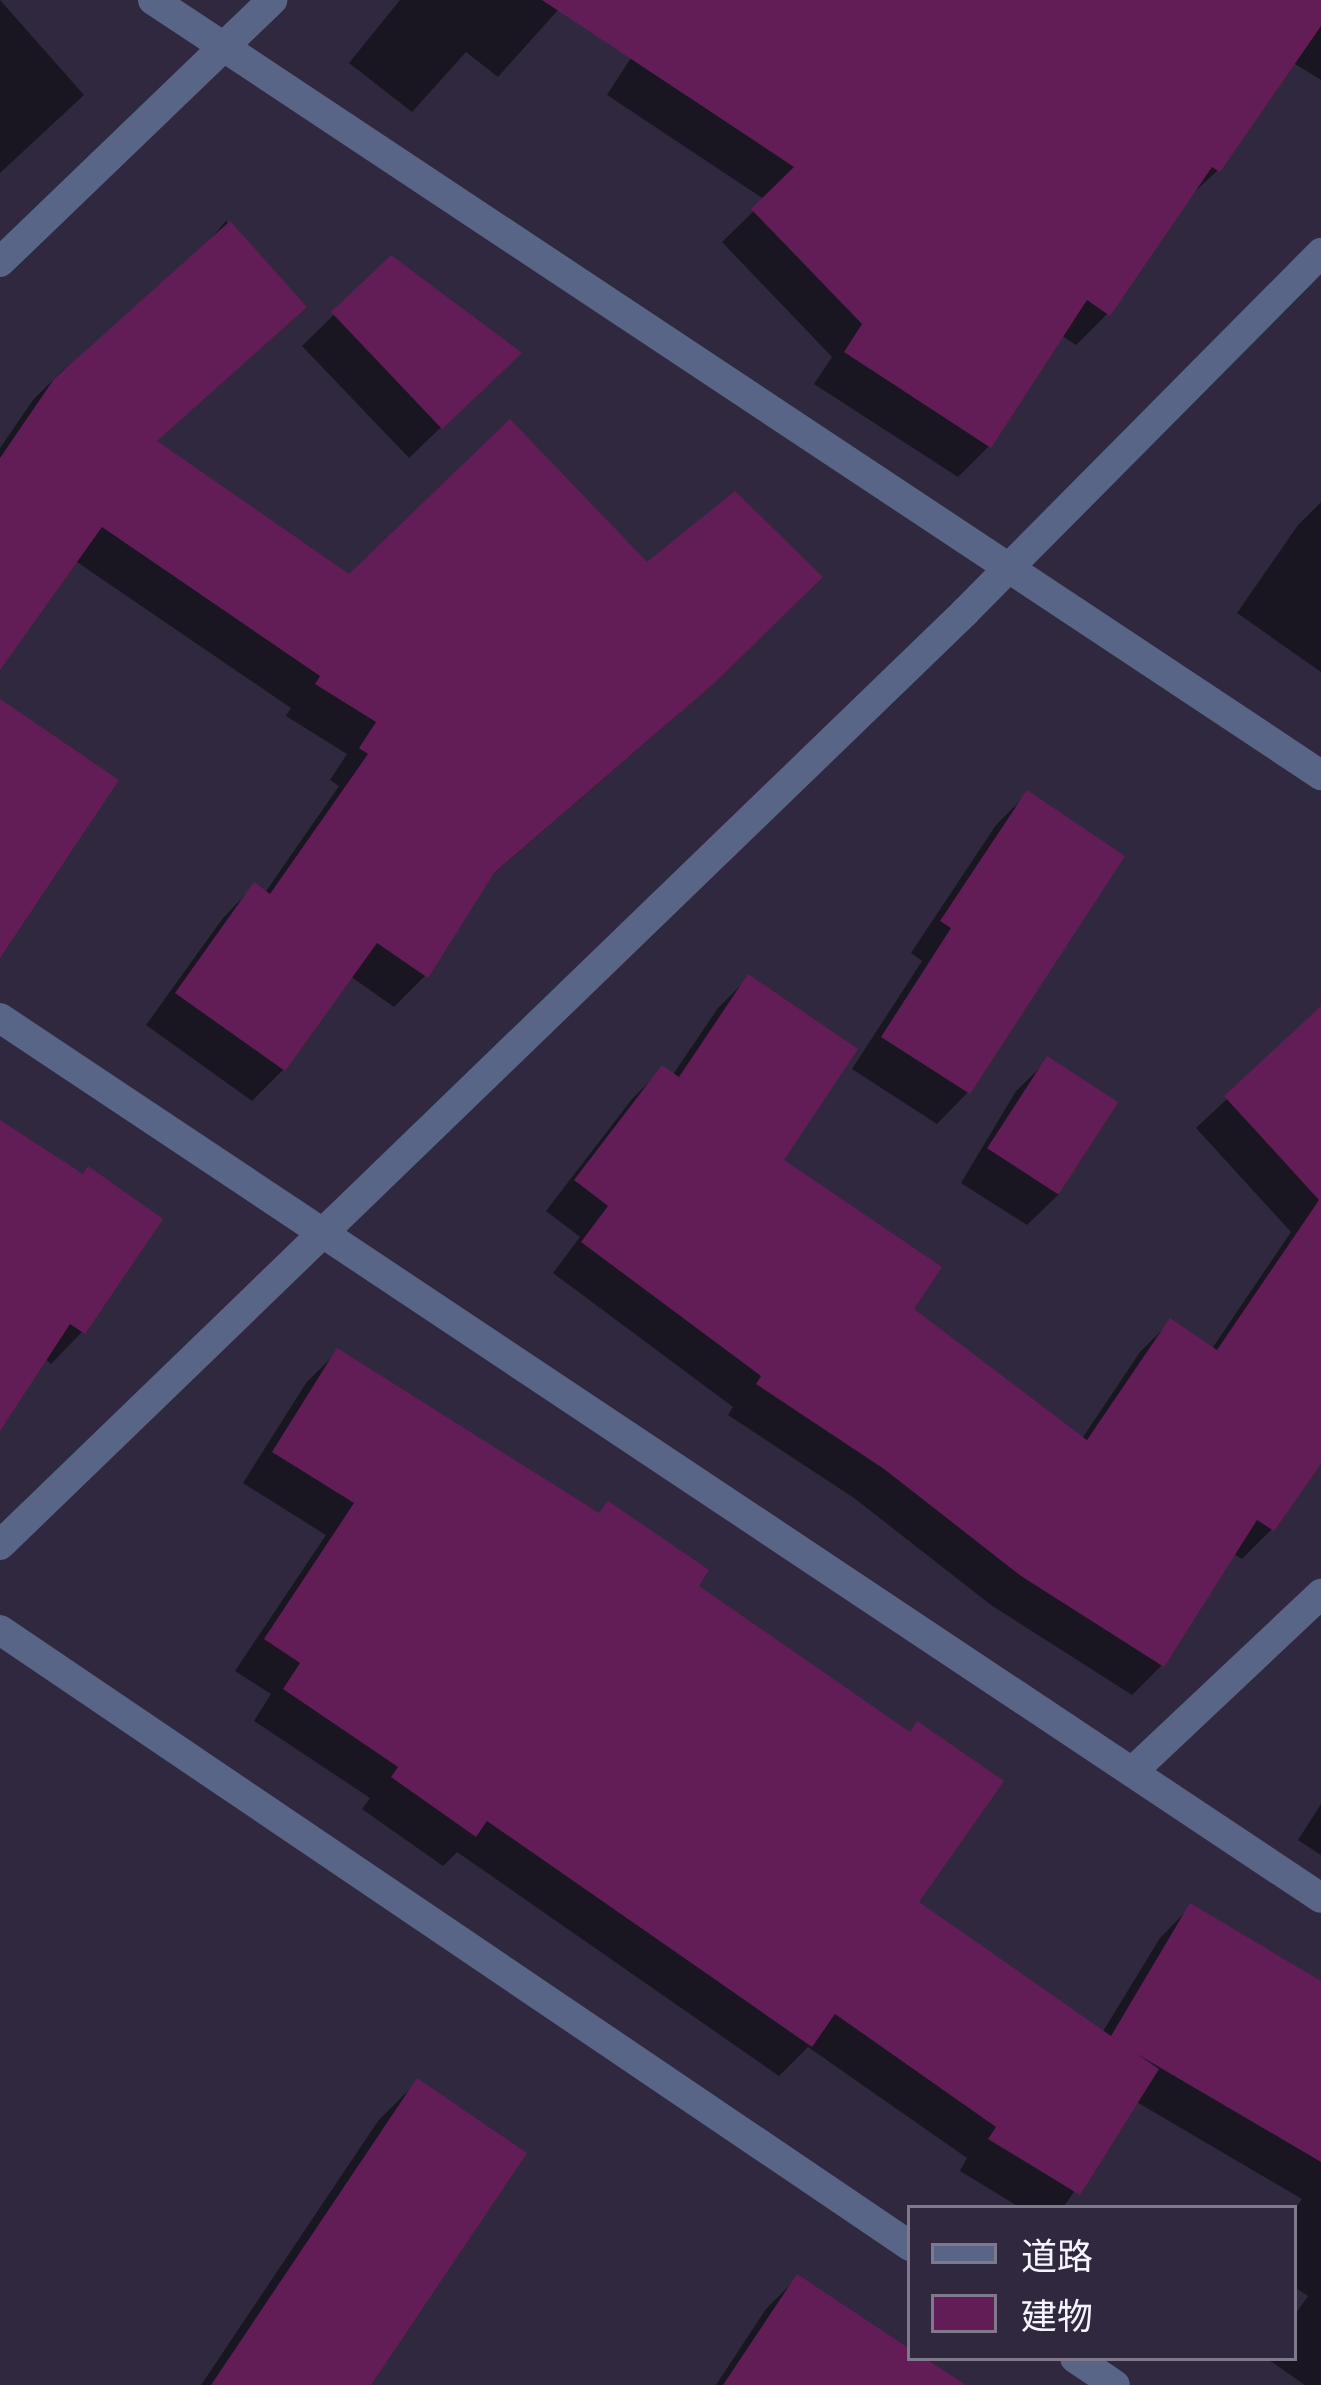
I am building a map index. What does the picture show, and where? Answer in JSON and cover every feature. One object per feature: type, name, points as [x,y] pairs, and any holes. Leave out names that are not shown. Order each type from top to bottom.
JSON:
[{"type":"street","points":[[153,0],[1321,775]]},
{"type":"street","points":[[0,262],[272,0]]},
{"type":"street","points":[[0,1545],[1009,568],[1321,254]]},
{"type":"street","points":[[0,1018],[1321,1898]]},
{"type":"street","points":[[1132,1772],[1321,1594]]},
{"type":"street","points":[[0,1630],[907,2244]]},
{"type":"street","points":[[1080,2361],[1115,2385]]},
{"type":"building","points":[[542,0],[1321,0],[1321,26],[1220,172],[1212,167],[1110,316],[1087,300],[991,448],[844,352],[862,324],[751,209],[794,167]]},
{"type":"building","points":[[230,221],[307,307],[157,441],[349,574],[510,419],[647,562],[735,491],[823,577],[712,685],[494,873],[428,978],[377,943],[285,1071],[175,993],[254,882],[270,894],[368,754],[359,748],[376,722],[315,684],[320,676],[102,527],[0,670],[0,458],[54,379]]},
{"type":"building","points":[[391,255],[522,353],[442,429],[331,312]]},
{"type":"building","points":[[0,699],[119,780],[0,958]]},
{"type":"building","points":[[1027,790],[1125,856],[970,1094],[881,1037],[951,928],[940,921]]},
{"type":"building","points":[[748,974],[858,1049],[784,1160],[942,1267],[914,1309],[1087,1440],[1170,1318],[1217,1350],[1319,1200],[1224,1096],[1321,1006],[1321,1464],[1274,1531],[1257,1520],[1164,1667],[1021,1576],[884,1469],[756,1384],[761,1376],[581,1242],[608,1206],[574,1180],[662,1065],[679,1077]]},
{"type":"building","points":[[1047,1056],[1118,1102],[1058,1195],[987,1148]]},
{"type":"building","points":[[0,1120],[83,1174],[88,1166],[163,1219],[85,1334],[70,1324],[0,1431]]},
{"type":"building","points":[[337,1348],[599,1513],[608,1501],[709,1570],[699,1586],[910,1732],[917,1721],[1004,1781],[919,1902],[1111,2036],[1190,1903],[1321,1981],[1321,2162],[1137,2054],[1159,2069],[1080,2195],[988,2139],[996,2127],[835,2014],[812,2047],[487,1821],[476,1837],[391,1777],[398,1767],[283,1689],[300,1663],[264,1639],[354,1503],[272,1452]]},
{"type":"building","points":[[417,2078],[527,2153],[371,2385],[211,2385]]},
{"type":"building","points":[[797,2274],[907,2347],[907,2361],[929,2361],[966,2385],[723,2385]]}]
